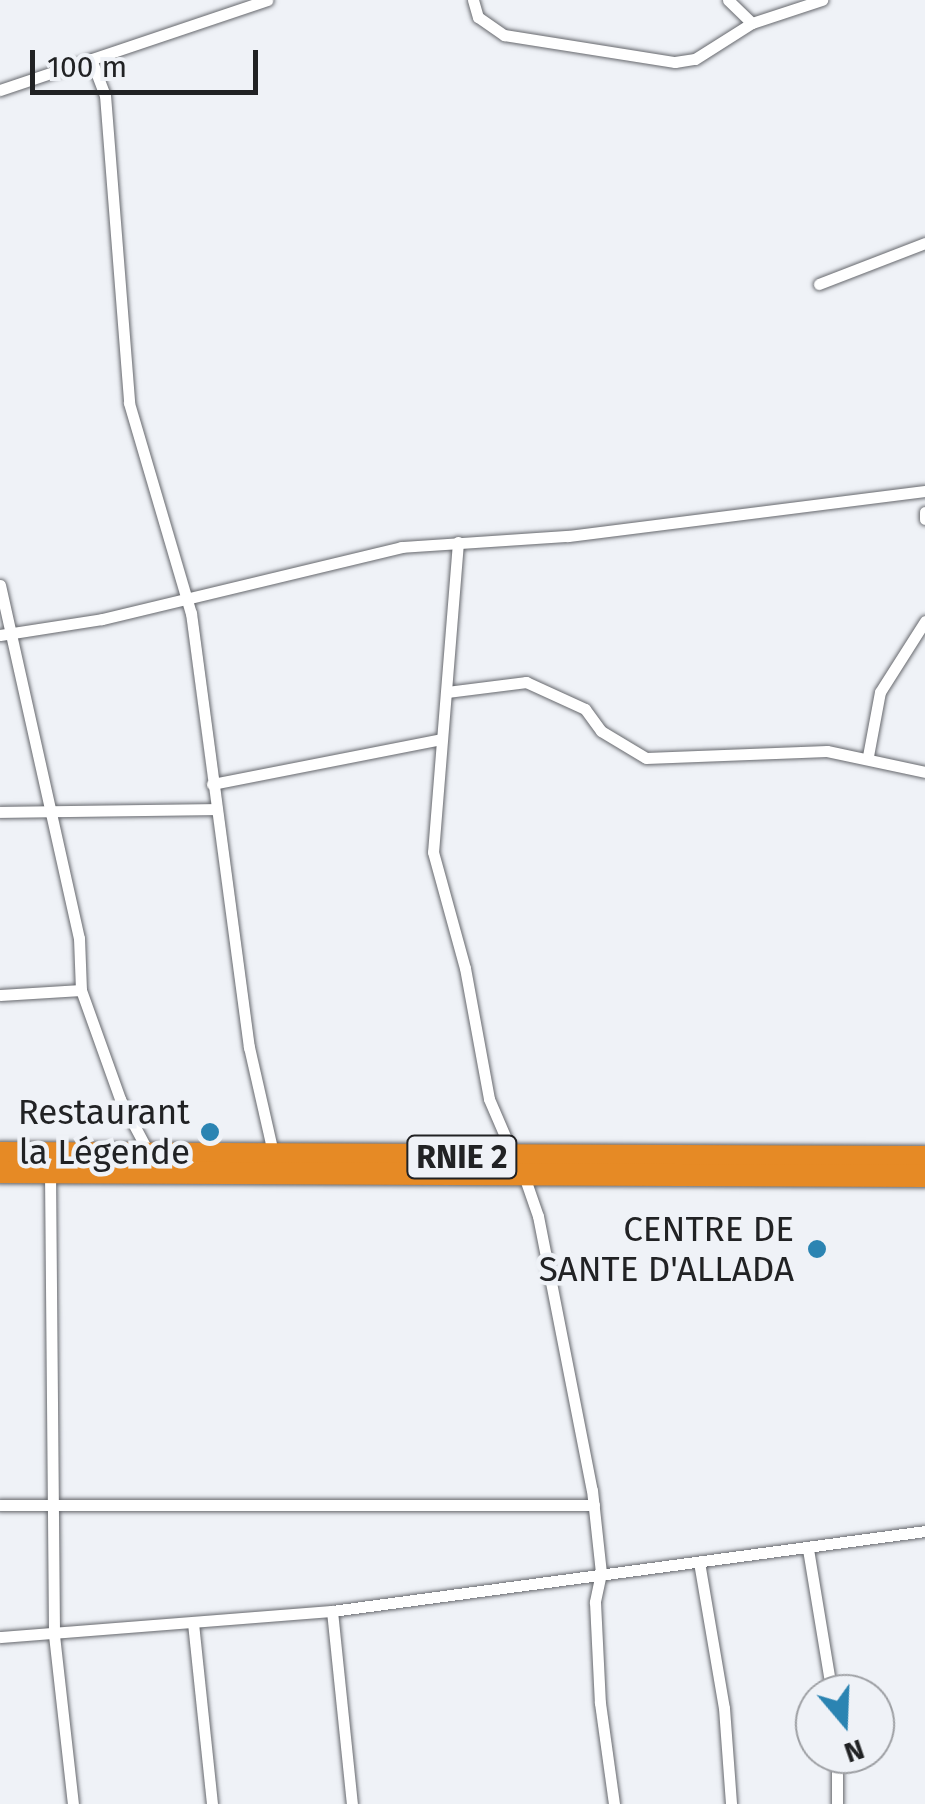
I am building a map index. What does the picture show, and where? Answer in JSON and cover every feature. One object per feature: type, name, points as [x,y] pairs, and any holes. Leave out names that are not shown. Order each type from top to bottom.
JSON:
[{"type":"highway","name":"RNIE 2","points":[[0,1153],[272,1153],[520,1167],[925,1176]]},
{"type":"highway","name":"RNIE 2","points":[[0,1172],[925,1158]]},
{"type":"street","points":[[0,90],[267,0]]},
{"type":"street","points":[[473,0],[478,17],[504,34],[675,62],[696,59],[752,23],[822,0]]},
{"type":"street","points":[[728,0],[752,23]]},
{"type":"street","points":[[91,58],[105,95],[130,404],[187,596],[249,1047],[272,1153]]},
{"type":"street","points":[[819,284],[925,243]]},
{"type":"street","points":[[5,635],[324,562],[458,542],[568,536],[925,491]]},
{"type":"street","points":[[458,542],[433,852],[465,968],[489,1099],[520,1167],[546,1250],[594,1505],[600,1573],[595,1602],[600,1703],[614,1804]]},
{"type":"street","points":[[0,585],[5,635],[79,938],[81,990],[120,1099],[149,1153]]},
{"type":"street","points":[[868,756],[880,692],[925,621]]},
{"type":"street","points":[[448,692],[526,682],[585,708],[602,732],[646,758],[774,751],[868,756],[925,772]]},
{"type":"street","points":[[212,784],[441,738]]},
{"type":"street","points":[[0,812],[215,809]]},
{"type":"street","points":[[0,995],[81,990]]},
{"type":"street","points":[[50,1172],[54,1635],[73,1804]]},
{"type":"street","points":[[0,1505],[594,1505]]},
{"type":"street","points":[[0,1637],[332,1611],[925,1531]]},
{"type":"street","points":[[808,1548],[829,1674]]},
{"type":"street","points":[[699,1562],[724,1708],[731,1804]]},
{"type":"street","points":[[332,1611],[352,1804]]},
{"type":"street","points":[[193,1622],[212,1804]]},
{"type":"street","points":[[837,1774],[837,1804]]},
{"type":"place","name":"Restaurant la Légende","points":[[210,1132]]},
{"type":"place","name":"CENTRE DE SANTE D'ALLADA","points":[[817,1249]]}]
